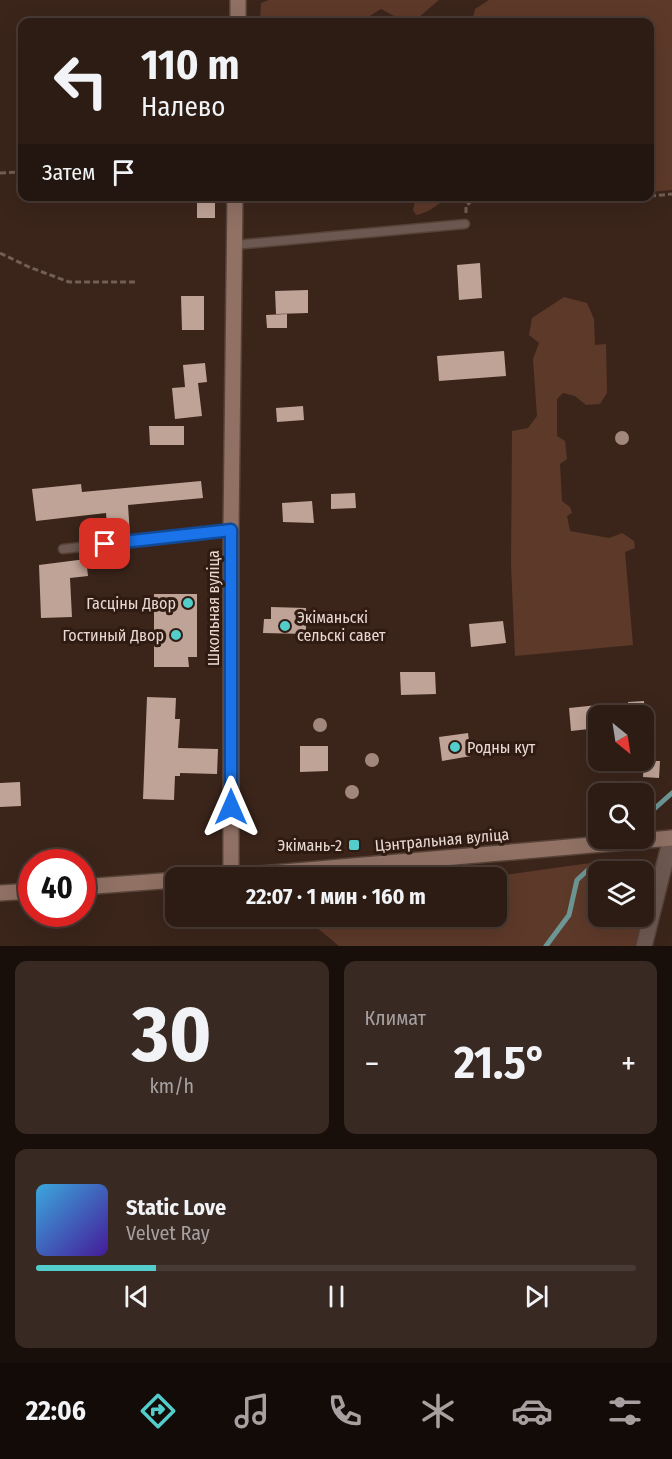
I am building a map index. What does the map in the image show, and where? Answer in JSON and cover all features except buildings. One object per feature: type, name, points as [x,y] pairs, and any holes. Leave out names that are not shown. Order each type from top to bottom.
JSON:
[{"type":"street","points":[[238,0],[238,18]]},
{"type":"street","name":"Школьная вуліца","points":[[231,867],[231,530],[236,201]]},
{"type":"street","points":[[644,946],[671,838]]},
{"type":"street","name":"Цэнтральная вуліца","points":[[335,867],[671,838]]},
{"type":"street","points":[[96,886],[165,881]]},
{"type":"street","points":[[0,893],[18,892]]},
{"type":"lane","points":[[234,245],[465,224]]},
{"type":"lane","points":[[63,549],[231,530]]},
{"type":"path","points":[[0,173],[18,172]]},
{"type":"path","points":[[654,196],[672,194]]},
{"type":"path","points":[[465,224],[466,206],[472,201]]},
{"type":"path","points":[[0,253],[28,267],[69,282],[135,282]]},
{"type":"shaded area","points":[[269,0],[439,0],[417,18],[394,18],[381,9],[366,18],[260,18],[261,3]]},
{"type":"shaded area","points":[[489,0],[672,0],[672,190],[654,192],[654,18],[473,18],[475,9]]},
{"type":"shaded area","points":[[415,201],[443,201],[421,214],[416,215],[413,210]]},
{"type":"shaded area","points":[[564,297],[587,303],[594,319],[595,345],[606,344],[607,393],[600,404],[586,405],[575,396],[563,393],[557,399],[557,436],[565,441],[567,459],[560,464],[562,501],[570,507],[572,513],[567,516],[570,531],[609,538],[622,533],[634,541],[635,548],[625,552],[633,645],[515,656],[511,565],[512,431],[528,428],[537,416],[533,359],[539,343],[529,335],[532,318]]},
{"type":"shaded area","points":[[588,863],[588,927],[641,927],[635,946],[339,946],[316,927],[507,927],[507,875]]},
{"type":"waterway","points":[[654,809],[672,793]]},
{"type":"waterway","points":[[546,946],[569,915],[577,880],[588,870]]},
{"type":"place","name":"Гасціны Двор","points":[[188,603]]},
{"type":"place","name":"Экіманьскі сельскі савет","points":[[285,626]]},
{"type":"place","name":"Гостиный Двор","points":[[176,635]]},
{"type":"place","name":"Родны кут","points":[[455,747]]},
{"type":"place","name":"Экімань-2","points":[[354,845]]},
{"type":"route","points":[[105,544],[231,530],[231,807]]}]
